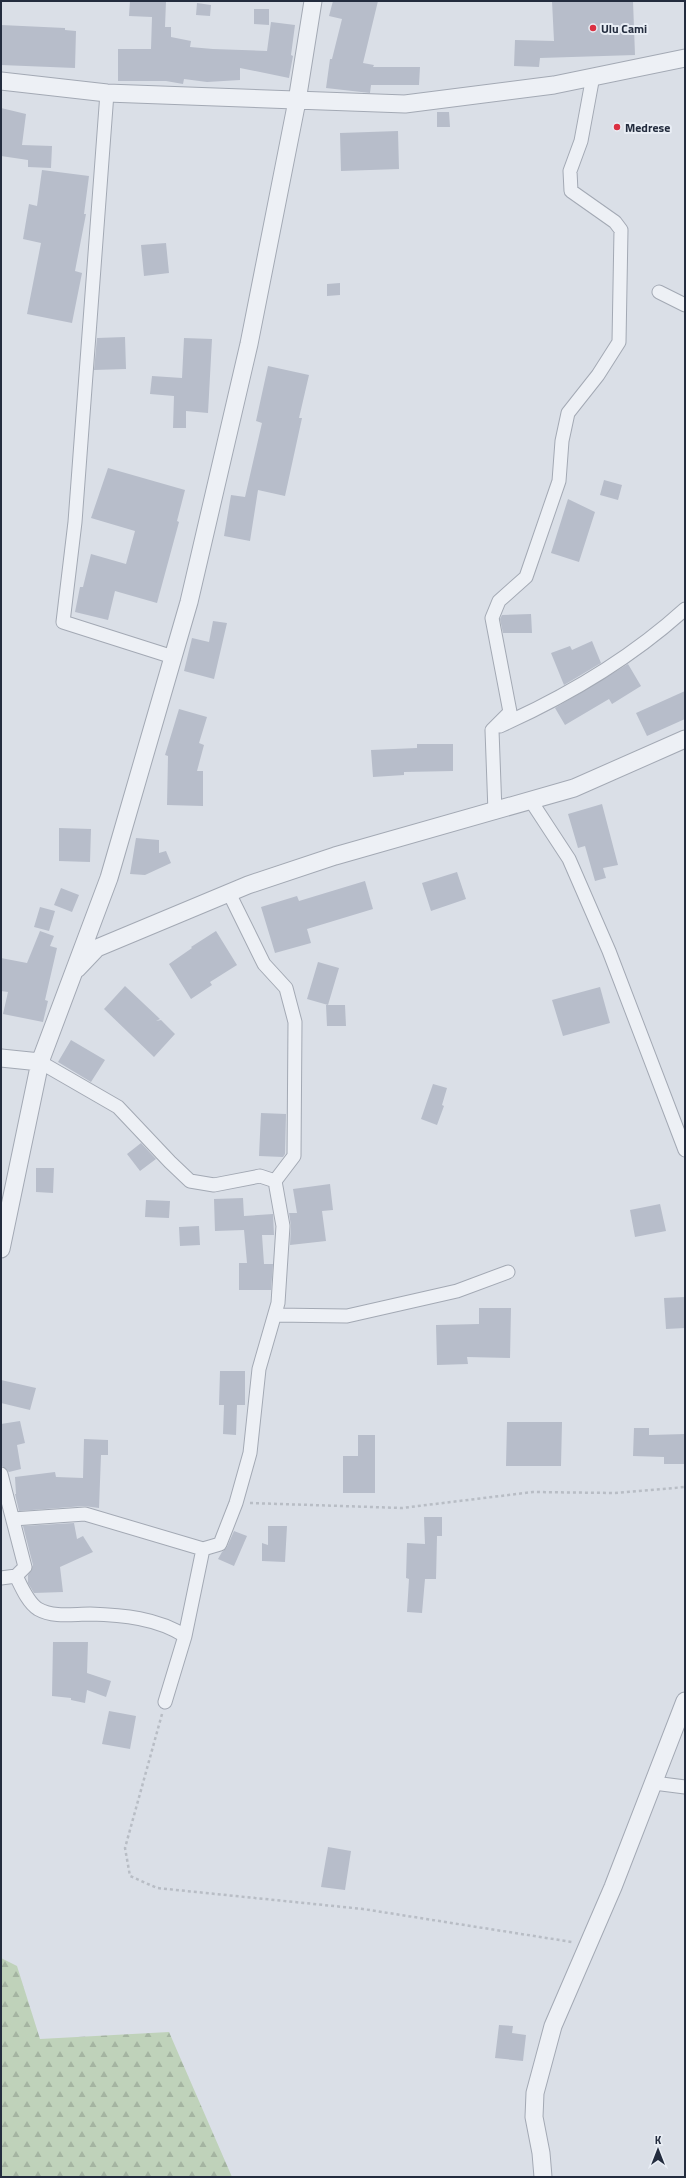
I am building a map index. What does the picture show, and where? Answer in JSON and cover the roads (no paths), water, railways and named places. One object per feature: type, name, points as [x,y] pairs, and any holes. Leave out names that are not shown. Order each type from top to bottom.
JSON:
[{"type":"street","points":[[1,1249],[40,1062],[72,973],[109,878],[189,602],[249,344],[297,101],[313,1]]},
{"type":"street","points":[[1,81],[106,93],[405,104],[554,84],[685,58]]},
{"type":"street","points":[[495,812],[492,730],[510,712],[492,618],[499,600],[526,578],[559,480],[562,441],[568,413],[598,376],[618,342],[621,230],[616,222],[571,191],[570,171],[581,141],[593,76]]},
{"type":"street","points":[[106,93],[80,459],[63,622],[173,657]]},
{"type":"street","points":[[659,292],[685,305]]},
{"type":"street","points":[[492,730],[540,709],[606,669],[662,630],[685,608]]},
{"type":"street","points":[[72,973],[97,948],[229,893],[335,856],[531,802],[574,788],[685,739]]},
{"type":"street","points":[[531,802],[569,859],[609,951],[685,1150]]},
{"type":"street","points":[[13,1519],[85,1514],[203,1549],[220,1544],[236,1503],[250,1453],[259,1370],[278,1303],[283,1226],[275,1181],[294,1156],[295,1022],[286,988],[264,964],[229,893]]},
{"type":"street","points":[[1,1058],[40,1062],[118,1107],[190,1181],[214,1185],[260,1176],[275,1181]]},
{"type":"street","points":[[275,1315],[347,1316],[457,1291],[508,1272]]},
{"type":"street","points":[[1,1474],[25,1567],[16,1576],[1,1578]]},
{"type":"street","points":[[165,1702],[185,1636],[203,1549]]},
{"type":"street","points":[[16,1576],[28,1597],[38,1609],[57,1616],[89,1614],[128,1616],[170,1627],[185,1636]]},
{"type":"street","points":[[543,2177],[541,2153],[534,2117],[535,2093],[553,2026],[654,1783],[685,1701]]},
{"type":"street","points":[[654,1783],[685,1787]]},
{"type":"place","name":"Ulu Cami","points":[[593,28]]},
{"type":"place","name":"Medrese","points":[[617,127]]}]
